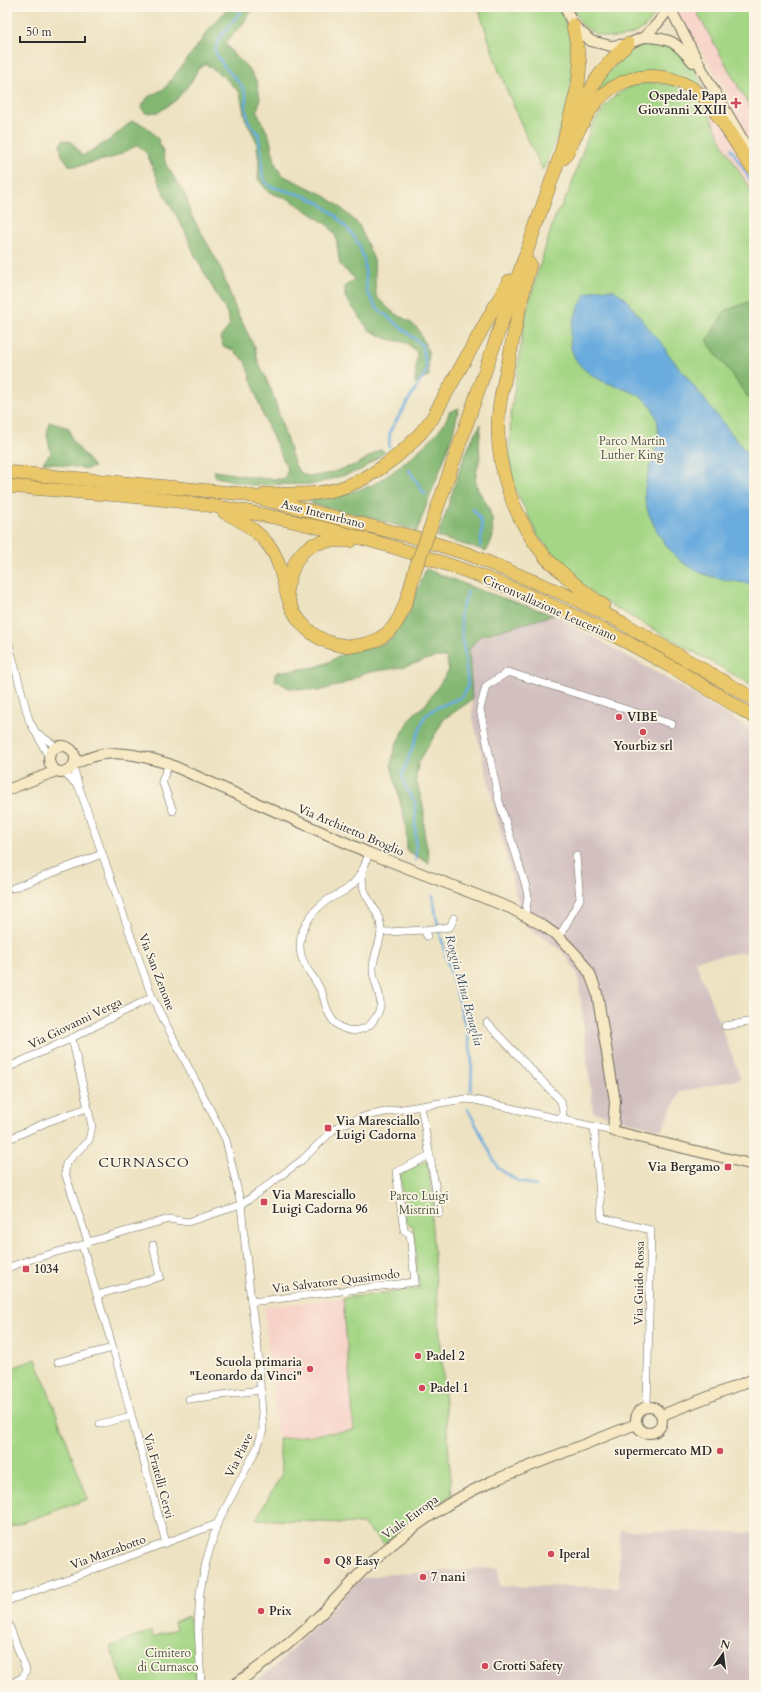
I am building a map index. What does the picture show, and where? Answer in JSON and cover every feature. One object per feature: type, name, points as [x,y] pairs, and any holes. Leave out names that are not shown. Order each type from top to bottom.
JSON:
[{"type":"highway","points":[[214,506],[234,516],[250,528],[270,547],[286,593],[299,620],[308,630],[333,644],[348,647],[381,638],[393,628],[403,609],[415,570],[560,156],[578,86],[580,63],[573,25]]},
{"type":"highway","points":[[560,156],[592,84],[606,66],[628,44]]},
{"type":"highway","points":[[621,622],[613,612],[584,592],[544,556],[529,534],[514,506],[500,455],[498,428],[504,384],[523,292],[551,182],[590,109],[599,98],[614,87],[626,81],[653,76],[670,78],[684,83],[707,101],[754,169]]},
{"type":"highway","points":[[243,494],[318,493],[348,485],[388,464],[403,452],[419,436],[432,419],[528,246]]},
{"type":"highway","name":"Asse Interurbano","points":[[7,472],[243,494],[364,524],[468,554],[566,595],[621,622]]},
{"type":"highway","name":"Asse Interurbano","points":[[7,486],[214,506],[288,520],[379,543]]},
{"type":"highway","points":[[286,593],[294,562],[300,555],[316,543],[339,540],[379,543]]},
{"type":"highway","name":"Circonvallazione Leuceriano","points":[[379,543],[501,585],[609,632],[754,717]]},
{"type":"highway","name":"Circonvallazione Leuceriano","points":[[621,622],[754,699]]},
{"type":"street","points":[[566,7],[573,25],[591,41],[611,46],[628,44],[644,37],[670,7],[706,77],[754,159]]},
{"type":"street","points":[[644,37],[663,39],[678,45],[706,77]]},
{"type":"street","points":[[7,637],[24,702],[35,732],[49,759],[50,766],[60,772]]},
{"type":"street","points":[[525,916],[528,896],[499,801],[480,709],[486,686],[508,672],[672,724]]},
{"type":"street","points":[[7,790],[34,779],[69,770],[74,765],[75,760],[73,752],[66,747],[57,747],[35,732]]},
{"type":"street","points":[[34,779],[49,759],[53,749],[57,747]]},
{"type":"street","name":"Via Architetto Broglio","points":[[73,752],[97,756]]},
{"type":"street","name":"Via Architetto Broglio","points":[[74,765],[97,756],[116,753],[133,755],[169,764],[369,853],[510,908],[559,937],[580,959],[590,974],[596,993],[615,1100],[613,1131]]},
{"type":"street","points":[[169,764],[162,780],[172,811]]},
{"type":"street","name":"Via San Zenone","points":[[74,765],[79,787],[152,997],[226,1140],[241,1205]]},
{"type":"street","name":"Via San Zenone","points":[[60,772],[79,787]]},
{"type":"street","points":[[362,872],[363,891],[375,912],[381,931],[373,967],[374,978],[381,997],[381,1007],[377,1017],[370,1025],[358,1030],[347,1030],[330,1018],[324,995],[320,987],[307,971],[303,962],[300,953],[300,942],[302,932],[312,913],[323,903],[351,886],[362,872],[369,853]]},
{"type":"street","points":[[13,888],[102,854]]},
{"type":"street","points":[[559,937],[580,899],[576,856]]},
{"type":"street","points":[[381,931],[426,933],[434,929],[450,927],[454,918]]},
{"type":"street","name":"Via Giovanni Verga","points":[[7,1068],[72,1038],[152,997]]},
{"type":"street","points":[[725,1026],[754,1021]]},
{"type":"street","points":[[487,1023],[561,1101],[562,1120]]},
{"type":"street","name":"Via Fratelli Cervi","points":[[72,1038],[92,1126],[89,1140],[66,1163],[65,1173],[85,1244],[97,1295],[113,1348],[166,1543]]},
{"type":"street","points":[[7,1268],[29,1260],[169,1219],[188,1222],[241,1205],[302,1160],[333,1130],[343,1124],[366,1116],[465,1099],[505,1106],[754,1165]]},
{"type":"street","points":[[421,1106],[440,1212]]},
{"type":"street","points":[[7,1140],[47,1122],[87,1108]]},
{"type":"street","name":"Via Guido Rossa","points":[[594,1127],[602,1218],[651,1230],[647,1407]]},
{"type":"street","name":"Via Salvatore Quasimodo","points":[[251,1302],[415,1282],[410,1234],[404,1230],[396,1172],[430,1155]]},
{"type":"street","name":"Via Piave","points":[[201,1685],[198,1626],[200,1592],[217,1524],[260,1442],[263,1430],[258,1351],[251,1302],[241,1205]]},
{"type":"street","points":[[97,1295],[160,1277],[152,1245]]},
{"type":"street","points":[[58,1362],[113,1348]]},
{"type":"street","points":[[662,1415],[754,1379]]},
{"type":"street","points":[[189,1399],[260,1390]]},
{"type":"street","points":[[647,1407],[656,1408],[662,1415],[663,1420],[660,1428],[652,1433],[641,1430],[636,1424],[637,1414],[641,1409],[647,1407]]},
{"type":"street","points":[[100,1424],[131,1416]]},
{"type":"street","name":"Viale Europa","points":[[234,1685],[266,1664],[323,1612],[377,1557],[434,1513],[492,1481],[636,1424]]},
{"type":"street","name":"Via Marzabotto","points":[[7,1601],[217,1524]]},
{"type":"street","points":[[7,1620],[26,1670],[23,1677],[9,1685]]},
{"type":"shaded area","name":"Ospedale Papa Giovanni XXIII","points":[[680,7],[754,7],[754,196],[724,146],[707,109],[730,97],[678,13]]},
{"type":"shaded area","points":[[554,615],[689,691],[754,732],[754,950],[695,960],[741,1079],[680,1092],[662,1130],[593,1112],[578,974],[562,951],[518,919],[518,903],[473,719],[469,649],[480,637]]},
{"type":"shaded area","name":"Scuola primaria \"Leonardo da Vinci\"","points":[[343,1298],[354,1430],[278,1439],[264,1307]]},
{"type":"shaded area","points":[[620,1530],[754,1533],[754,1685],[252,1685],[276,1666],[360,1579],[381,1575],[498,1568],[500,1586],[619,1587]]},
{"type":"green space","points":[[229,7],[254,7],[243,24],[225,43],[234,55],[248,68],[257,82],[260,99],[257,112],[269,136],[276,165],[282,175],[322,194],[338,205],[359,225],[374,260],[376,296],[391,311],[410,322],[418,329],[428,351],[429,376],[415,383],[417,352],[407,343],[388,339],[369,330],[345,297],[345,286],[355,279],[340,265],[336,237],[329,226],[291,200],[268,192],[258,179],[259,163],[256,140],[245,118],[240,93],[224,77],[206,64],[198,69],[191,82],[176,100],[159,112],[145,113],[141,107],[148,97],[164,89],[207,31]]},
{"type":"green space","points":[[478,7],[559,7],[571,37],[575,52],[569,108],[543,170],[526,136],[499,71]]},
{"type":"green space","points":[[574,7],[659,7],[650,22],[636,33],[628,36],[613,37],[590,31],[579,20]]},
{"type":"green space","points":[[694,7],[754,7],[754,115]]},
{"type":"green space","points":[[651,41],[669,43],[679,48],[692,65],[704,90],[648,71],[597,96],[594,90],[620,61],[634,49]]},
{"type":"green space","name":"Parco Martin Luther King","points":[[647,83],[668,84],[682,88],[695,97],[707,109],[724,146],[754,196],[754,300],[725,311],[707,341],[754,405],[754,686],[595,596],[565,568],[538,536],[514,487],[509,456],[511,412],[526,312],[555,217],[569,192],[591,127],[607,104],[616,95],[631,86]]},
{"type":"green space","points":[[132,121],[147,127],[158,139],[166,165],[187,199],[190,213],[219,264],[236,310],[255,348],[258,361],[272,392],[294,463],[299,472],[309,477],[327,474],[358,464],[381,449],[385,452],[361,470],[316,484],[252,485],[216,477],[214,471],[266,479],[284,479],[288,470],[264,418],[245,361],[233,350],[223,346],[220,338],[230,325],[227,313],[196,258],[185,231],[165,196],[147,154],[138,145],[112,158],[77,166],[69,165],[62,155],[60,145],[63,140],[72,142],[82,156],[108,141]]},
{"type":"green space","points":[[754,300],[754,405],[707,341],[725,311]]},
{"type":"green space","points":[[459,408],[451,440],[417,531],[360,515],[310,504],[313,499],[342,494],[370,486],[390,474],[416,454],[428,442],[446,421],[449,412]]},
{"type":"green space","points":[[49,422],[69,428],[72,440],[94,467],[87,469],[43,462],[51,453],[47,435]]},
{"type":"green space","points":[[481,424],[479,445],[480,457],[475,479],[478,490],[487,504],[492,518],[493,536],[487,551],[437,537],[461,465],[473,437]]},
{"type":"green space","points":[[426,569],[482,591],[554,615],[480,636],[469,649],[472,700],[444,719],[418,764],[416,779],[424,810],[424,833],[429,863],[407,851],[406,826],[391,765],[397,742],[413,715],[426,704],[449,670],[446,657],[436,657],[403,667],[364,673],[343,684],[319,691],[289,688],[275,680],[275,674],[278,672],[315,667],[327,663],[348,651],[383,644],[392,638],[407,616]]},
{"type":"green space","name":"Parco Luigi Mistrini","points":[[427,1160],[435,1214],[431,1215],[452,1495],[416,1517],[384,1544],[363,1524],[256,1519],[282,1474],[278,1439],[354,1430],[343,1298],[419,1289],[413,1228],[406,1222],[400,1175]]},
{"type":"green space","points":[[36,1359],[88,1499],[10,1527],[7,1518],[7,1370]]},
{"type":"green space","name":"Cimitero di Curnasco","points":[[188,1616],[194,1639],[198,1685],[125,1685],[110,1647],[151,1631],[153,1637],[176,1629],[174,1622]]},
{"type":"water","points":[[599,289],[614,290],[625,298],[653,334],[663,344],[666,351],[754,462],[754,584],[722,579],[696,571],[685,564],[665,544],[651,520],[645,499],[645,489],[646,480],[657,441],[657,421],[654,412],[641,397],[596,378],[584,369],[576,359],[571,348],[570,337],[578,309],[586,294]]},
{"type":"waterway","name":"Roggia Mina Benaglia","points":[[244,7],[218,40],[215,52],[224,66],[242,86],[246,95],[248,121],[258,133],[264,180],[269,186],[305,196],[320,203],[336,216],[352,234],[359,245],[364,259],[367,292],[376,307],[422,345],[427,370],[390,431],[389,447]]},
{"type":"waterway","points":[[731,149],[754,186]]},
{"type":"waterway","name":"Roggia Mina Benaglia","points":[[409,470],[425,494]]},
{"type":"waterway","name":"Roggia Mina Benaglia","points":[[472,508],[479,517],[482,525],[480,546]]},
{"type":"waterway","name":"Roggia Mina Benaglia","points":[[416,860],[415,802],[405,787],[402,775],[425,716],[436,708],[462,697],[468,686],[460,614],[468,592]]},
{"type":"waterway","name":"Roggia Mina Benaglia","points":[[433,896],[436,916],[471,1053],[471,1090]]},
{"type":"waterway","name":"Roggia Mina Benaglia","points":[[468,1109],[498,1168],[516,1180],[536,1186]]},
{"type":"place","name":"Ospedale Papa Giovanni XXIII","points":[[736,103]]},
{"type":"place","name":"VIBE","points":[[619,717]]},
{"type":"place","name":"Yourbiz srl","points":[[643,732]]},
{"type":"place","name":"Via Maresciallo Luigi Cadorna","points":[[328,1128]]},
{"type":"place","name":"Via Bergamo","points":[[728,1167]]},
{"type":"place","name":"Via Maresciallo Luigi Cadorna 96","points":[[264,1202]]},
{"type":"place","name":"1034","points":[[26,1269]]},
{"type":"place","name":"Padel 2","points":[[418,1356]]},
{"type":"place","name":"Scuola primaria \"Leonardo da Vinci\"","points":[[310,1369]]},
{"type":"place","name":"Padel 1","points":[[422,1388]]},
{"type":"place","name":"supermercato MD","points":[[720,1451]]},
{"type":"place","name":"Iperal","points":[[551,1554]]},
{"type":"place","name":"Q8 Easy","points":[[327,1561]]},
{"type":"place","name":"7 nani","points":[[423,1577]]},
{"type":"place","name":"Prix","points":[[261,1611]]},
{"type":"place","name":"Crotti Safety","points":[[485,1666]]},
{"type":"district","name":"CURNASCO","points":[[144,1162]]}]
